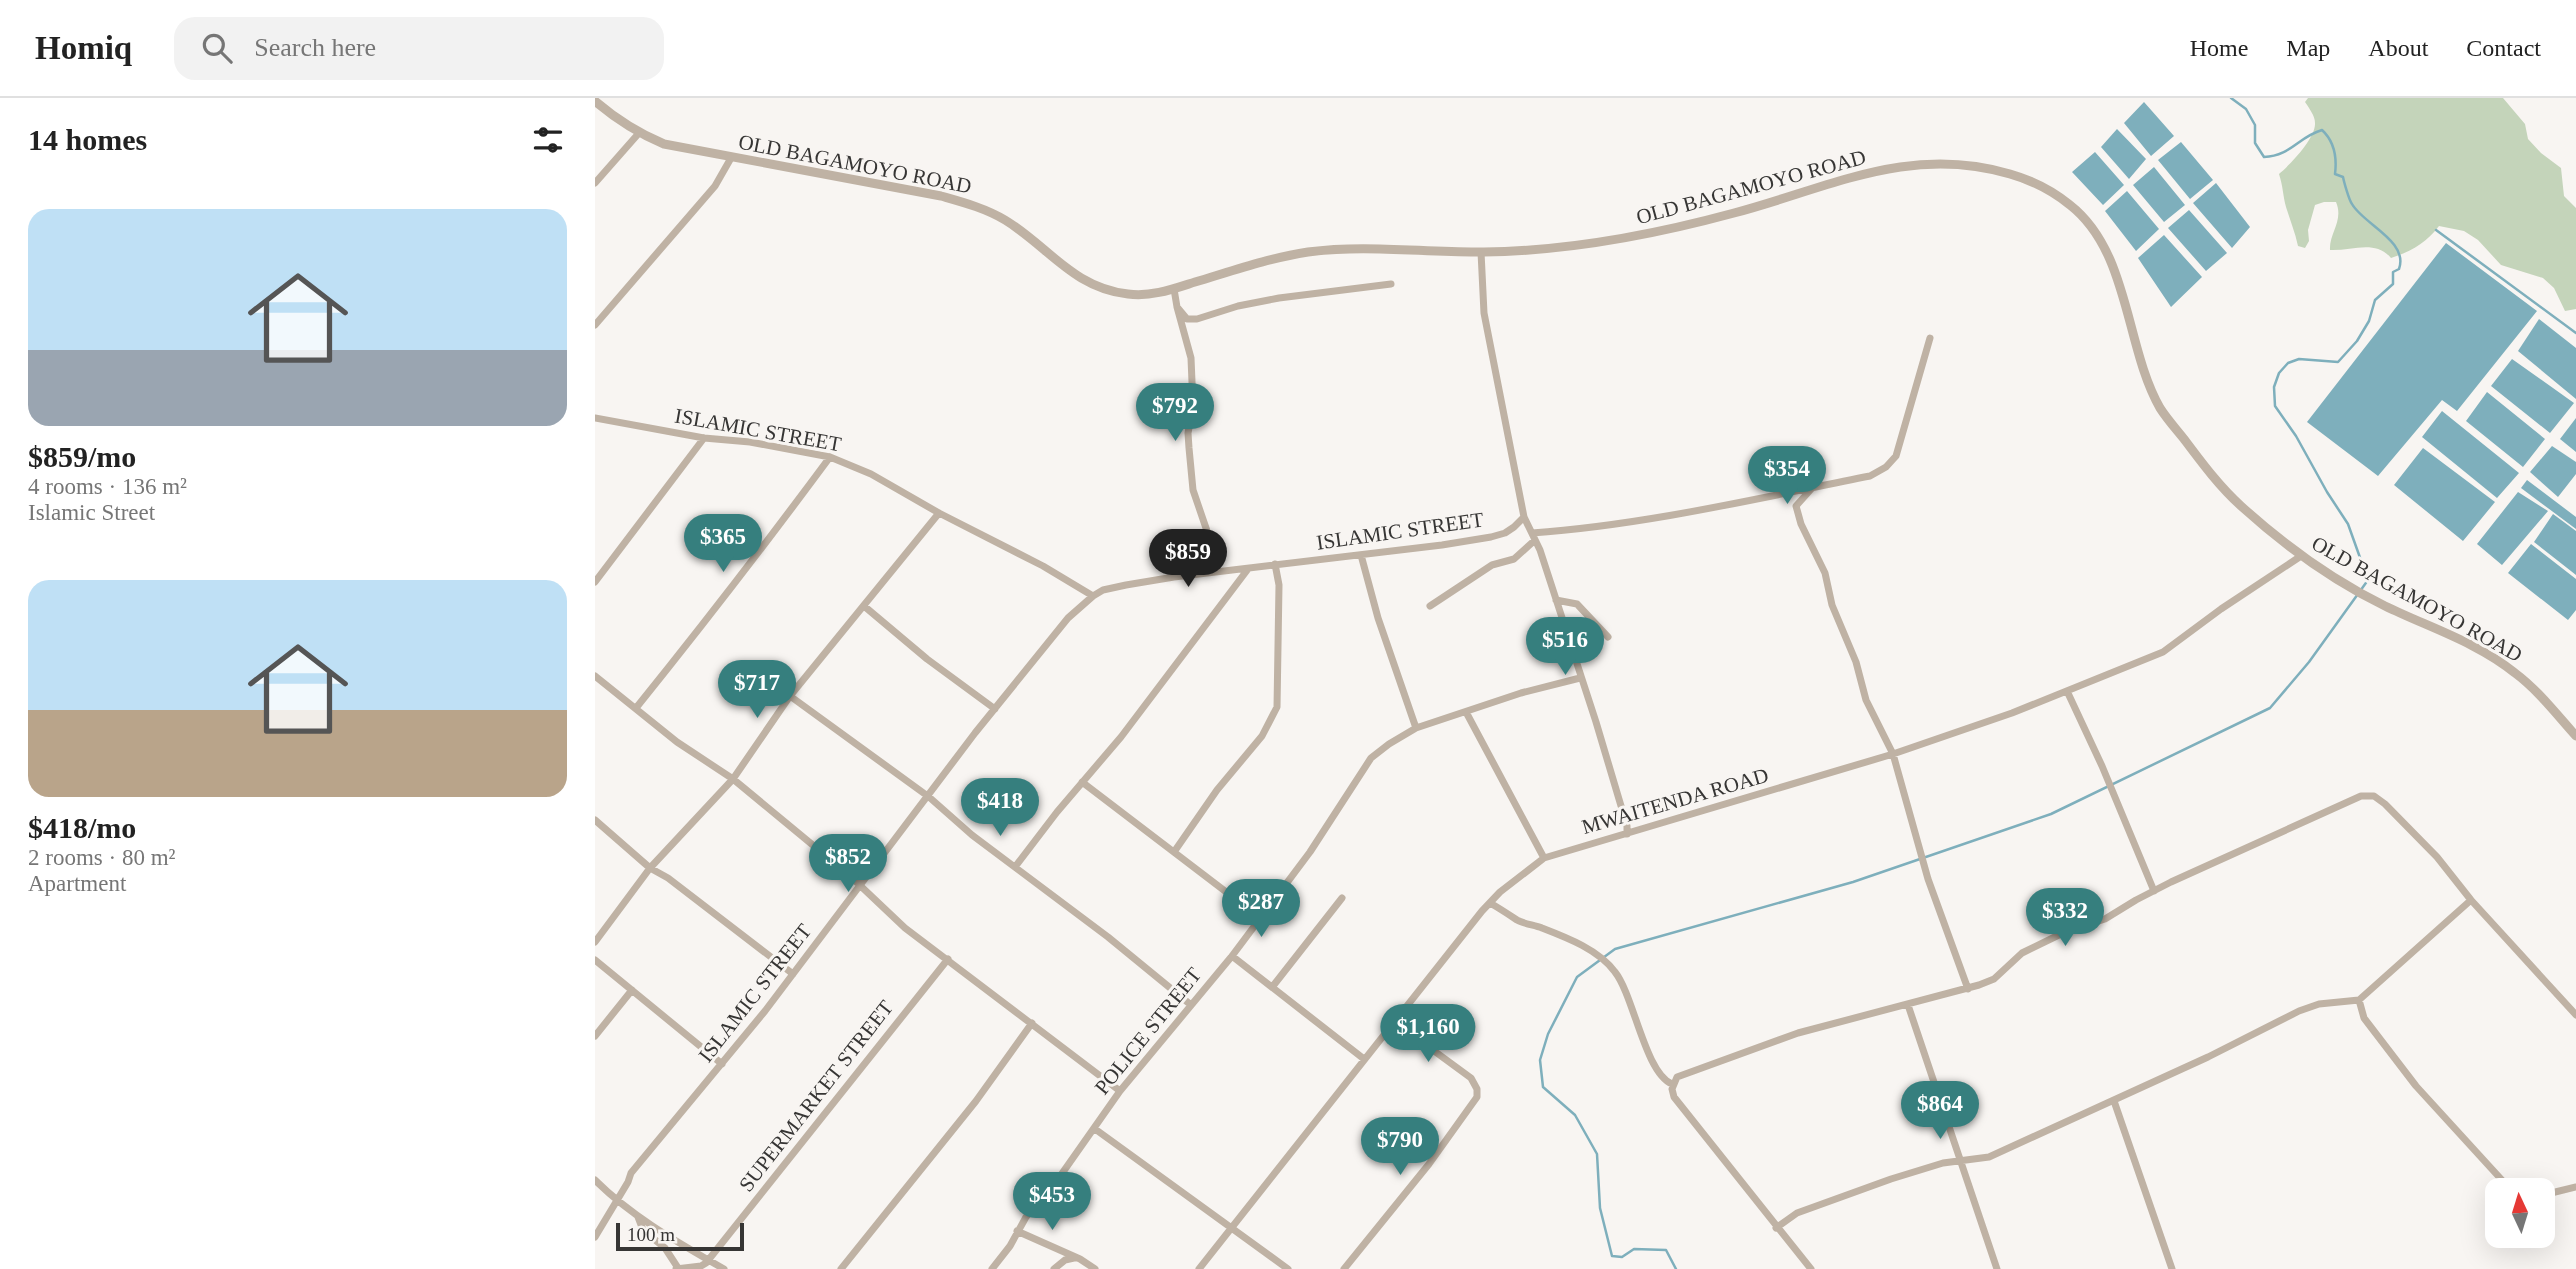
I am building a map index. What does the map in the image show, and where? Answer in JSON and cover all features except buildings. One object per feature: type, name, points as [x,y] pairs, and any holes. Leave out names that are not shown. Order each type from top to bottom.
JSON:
[{"type":"street","name":"OLD BAGAMOYO ROAD","points":[[595,101],[639,133],[664,144],[941,196],[974,205],[1005,220],[1074,276],[1104,289],[1128,295],[1174,289],[1279,257],[1344,248],[1481,252],[1546,250],[1659,232],[1737,213],[1840,180],[1912,164],[1977,164],[2030,180],[2071,205],[2101,243],[2120,287],[2145,370],[2160,407],[2221,488],[2301,556],[2382,604],[2477,649],[2516,673],[2576,736]]},
{"type":"street","points":[[595,183],[639,133]]},
{"type":"street","points":[[595,326],[715,186],[731,158]]},
{"type":"street","points":[[1481,252],[1485,313],[1524,517],[1556,600],[1605,749],[1627,834]]},
{"type":"street","points":[[1177,307],[1187,319],[1197,319],[1238,306],[1279,298],[1391,284]]},
{"type":"street","points":[[1174,289],[1191,358],[1193,406],[1188,433],[1193,490],[1207,531],[1203,556],[1204,573]]},
{"type":"street","points":[[1430,606],[1492,565],[1514,559],[1533,536],[1813,487],[1870,475],[1886,467],[1896,456],[1930,338]]},
{"type":"street","name":"ISLAMIC STREET","points":[[595,418],[830,457],[871,474],[939,513],[1043,566],[1093,596]]},
{"type":"street","points":[[595,582],[703,438]]},
{"type":"street","points":[[636,708],[709,618],[830,457]]},
{"type":"street","points":[[1813,487],[1796,506],[1801,524],[1825,573],[1832,605],[1856,662],[1866,700],[1893,754],[1928,879],[1968,989]]},
{"type":"street","points":[[595,942],[650,868],[733,779],[790,696],[939,513]]},
{"type":"street","name":"ISLAMIC STREET","points":[[595,1237],[631,1173],[793,974],[995,709],[1068,618],[1093,596],[1126,585],[1204,573],[1491,537],[1505,533],[1524,517]]},
{"type":"street","points":[[1361,555],[1378,618],[1416,728]]},
{"type":"street","name":"MWAITENDA ROAD","points":[[1199,1269],[1490,903],[1543,858],[1893,754],[2012,713],[2164,652],[2243,593],[2301,556]]},
{"type":"street","points":[[1174,852],[1217,790],[1262,736],[1277,707],[1279,585],[1275,564]]},
{"type":"street","points":[[1015,867],[1121,737],[1248,569]]},
{"type":"street","points":[[1556,600],[1577,604],[1608,637]]},
{"type":"street","points":[[864,606],[927,659],[995,709]]},
{"type":"street","points":[[595,676],[677,742],[733,779],[861,887],[905,928],[1120,1091]]},
{"type":"street","name":"POLICE STREET","points":[[992,1269],[1120,1091],[1232,956],[1310,852],[1371,758],[1416,728],[1521,693],[1580,678]]},
{"type":"street","points":[[2067,691],[2102,765],[2154,891]]},
{"type":"street","points":[[790,696],[929,797],[972,835],[1108,937],[1191,1005]]},
{"type":"street","points":[[1466,712],[1543,858]]},
{"type":"street","points":[[1082,782],[1259,917]]},
{"type":"street","points":[[1672,1084],[1677,1077],[1764,1044],[1862,1014],[1968,989],[1994,979],[2022,953],[2065,932],[2105,919],[2154,891],[2355,798],[2368,795],[2380,799],[2437,857],[2471,900],[2576,1015]]},
{"type":"street","points":[[595,820],[650,868],[668,878],[793,974]]},
{"type":"street","points":[[1273,986],[1342,898]]},
{"type":"street","points":[[1776,1228],[1797,1213],[1823,1202],[1904,1175],[1943,1163],[1989,1157],[2256,1035],[2299,1012],[2319,1004],[2359,1000],[2471,900]]},
{"type":"street","points":[[1490,903],[1519,921],[1548,930],[1599,955],[1613,969],[1627,991],[1647,1048],[1663,1077],[1672,1084],[1674,1097],[1811,1269]]},
{"type":"street","points":[[1232,956],[1364,1059]]},
{"type":"street","name":"SUPERMARKET STREET","points":[[708,1260],[948,959]]},
{"type":"street","points":[[595,960],[722,1064]]},
{"type":"street","points":[[595,1036],[632,990]]},
{"type":"street","points":[[2359,1000],[2364,1018],[2416,1086],[2500,1178]]},
{"type":"street","points":[[2568,1006],[2576,1000]]},
{"type":"street","points":[[1908,1005],[1997,1269]]},
{"type":"street","points":[[841,1269],[976,1101],[1031,1023]]},
{"type":"street","points":[[1344,1269],[1429,1164],[1477,1097],[1477,1089],[1471,1078],[1396,1023]]},
{"type":"street","points":[[2114,1101],[2172,1269]]},
{"type":"street","points":[[1095,1129],[1288,1269]]},
{"type":"street","points":[[595,1180],[638,1217],[724,1269]]},
{"type":"street","points":[[2555,1192],[2576,1187]]},
{"type":"street","points":[[638,1217],[643,1230],[666,1248],[677,1268],[701,1266],[708,1260]]},
{"type":"street","points":[[1017,1231],[1085,1261],[1095,1269]]},
{"type":"street","points":[[1054,1269],[1065,1260],[1075,1258]]},
{"type":"green space","points":[[2308,98],[2503,98],[2525,124],[2528,139],[2561,168],[2564,196],[2576,208],[2576,309],[2565,311],[2554,288],[2543,278],[2501,265],[2478,240],[2464,231],[2439,226],[2418,246],[2391,258],[2385,252],[2370,247],[2330,250],[2338,209],[2336,202],[2324,202],[2315,205],[2308,230],[2309,241],[2305,248],[2298,246],[2279,174],[2301,151],[2314,129],[2314,118],[2305,102]]},
{"type":"water","points":[[2144,102],[2174,136],[2151,156],[2124,123]]},
{"type":"water","points":[[2117,129],[2146,159],[2129,179],[2101,147]]},
{"type":"water","points":[[2181,142],[2213,180],[2190,199],[2158,160]]},
{"type":"water","points":[[2095,152],[2124,185],[2103,205],[2072,172]]},
{"type":"water","points":[[2154,167],[2185,205],[2164,222],[2133,185]]},
{"type":"water","points":[[2216,183],[2250,227],[2232,248],[2193,203]]},
{"type":"water","points":[[2127,191],[2159,229],[2136,251],[2105,211]]},
{"type":"water","points":[[2189,210],[2227,253],[2206,271],[2168,228]]},
{"type":"water","points":[[2164,235],[2202,277],[2171,307],[2138,258]]},
{"type":"water","points":[[2446,243],[2537,311],[2457,411],[2442,400],[2378,476],[2307,422]]},
{"type":"water","points":[[2539,319],[2576,348],[2576,399],[2518,351]]},
{"type":"water","points":[[2512,359],[2574,403],[2550,433],[2491,386]]},
{"type":"water","points":[[2487,392],[2545,439],[2523,467],[2466,421]]},
{"type":"water","points":[[2442,411],[2519,473],[2497,498],[2422,437]]},
{"type":"water","points":[[2576,418],[2576,452],[2560,439]]},
{"type":"water","points":[[2552,446],[2576,462],[2576,474],[2558,497],[2530,472]]},
{"type":"water","points":[[2423,448],[2495,502],[2463,541],[2394,485]]},
{"type":"water","points":[[2527,480],[2576,517],[2576,529],[2521,488]]},
{"type":"water","points":[[2518,492],[2548,511],[2502,565],[2477,544]]},
{"type":"water","points":[[2553,514],[2576,531],[2576,575],[2534,542]]},
{"type":"water","points":[[2531,544],[2576,579],[2576,610],[2568,620],[2508,573]]},
{"type":"waterway","points":[[1676,1269],[1666,1250],[1634,1249],[1622,1257],[1612,1256],[1600,1208],[1597,1154],[1575,1115],[1543,1087],[1540,1060],[1548,1034],[1577,977],[1615,949],[1853,882],[2051,814],[2270,708],[2309,662],[2368,580],[2348,524],[2275,406],[2274,387],[2279,373],[2288,363],[2299,359],[2338,362],[2357,341],[2369,321],[2375,300],[2393,284],[2393,272],[2399,269],[2400,259],[2391,241],[2352,204],[2343,177],[2335,174],[2334,150],[2322,130],[2288,150],[2264,157],[2255,143],[2255,125],[2246,109],[2231,98]]},
{"type":"waterway","points":[[2436,230],[2576,333]]}]
